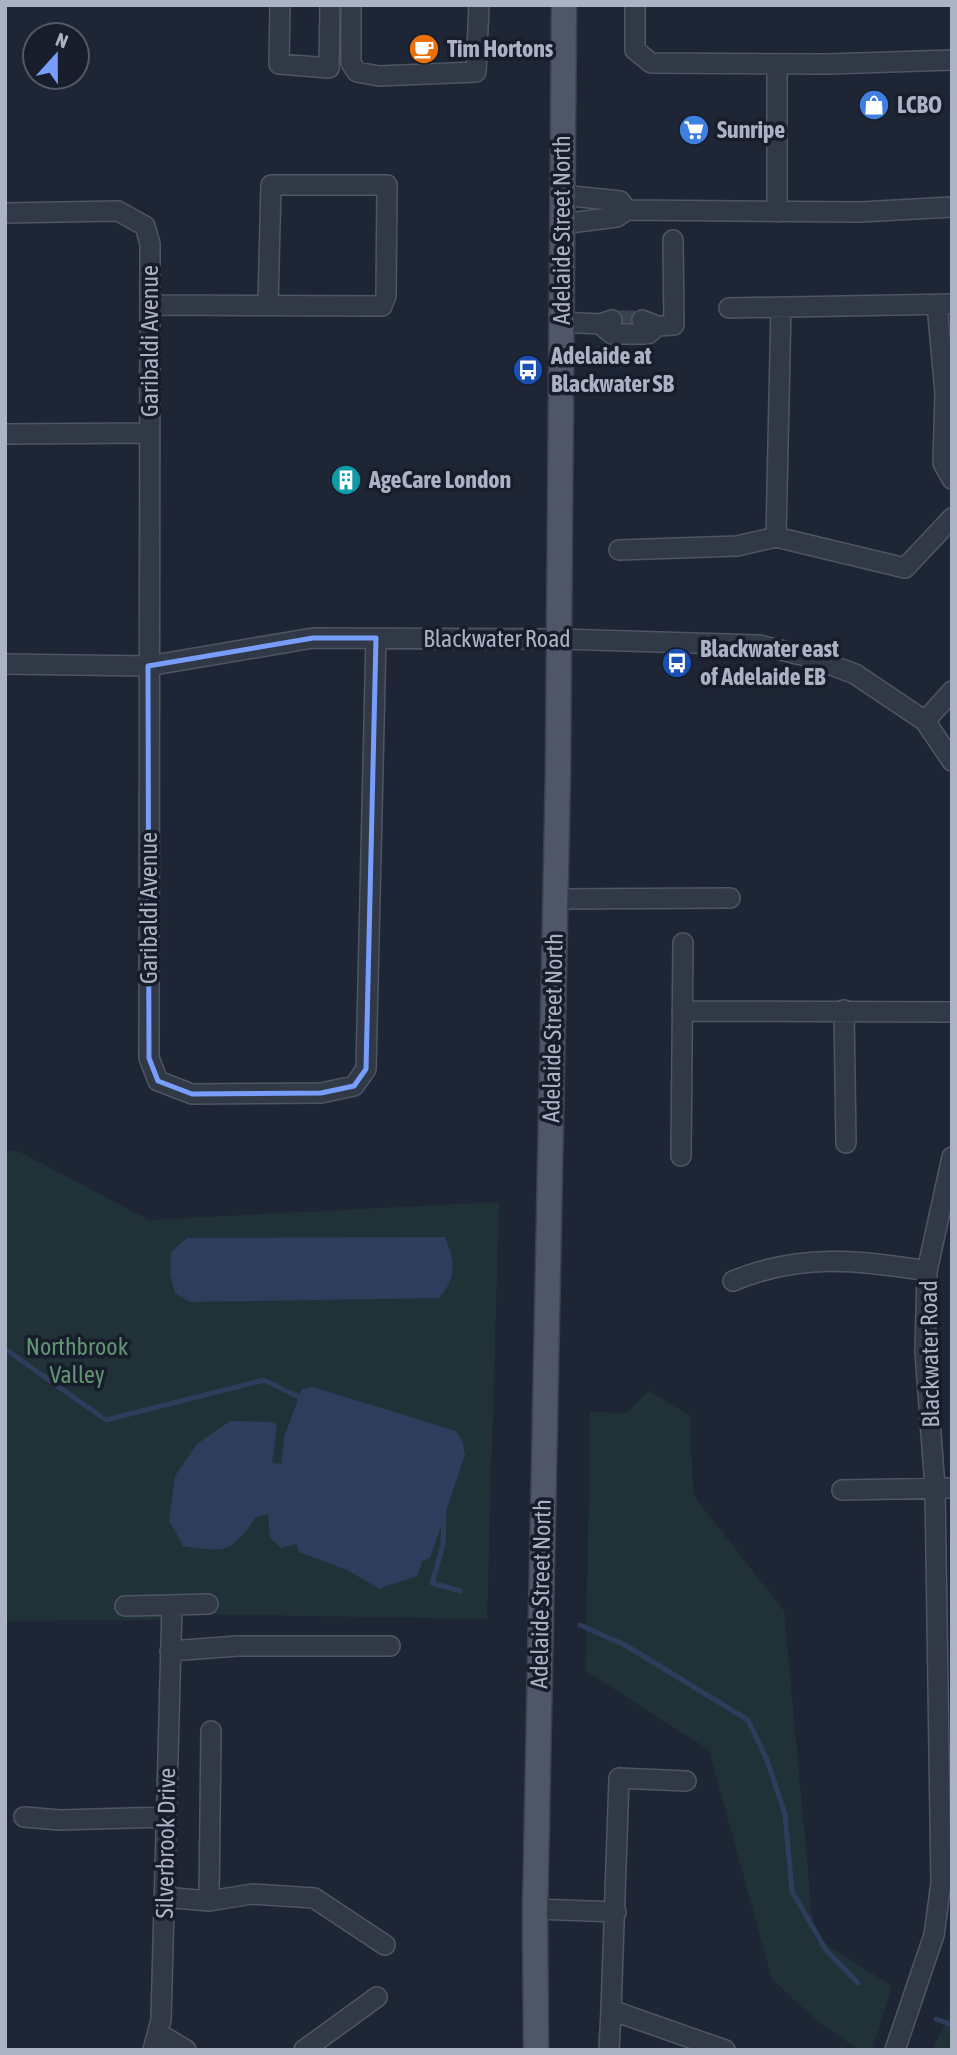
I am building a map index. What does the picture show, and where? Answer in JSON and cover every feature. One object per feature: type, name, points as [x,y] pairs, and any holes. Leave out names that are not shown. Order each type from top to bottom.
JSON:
[{"type":"main road","name":"Adelaide Street North","points":[[536,2050],[535,1909],[559,639],[564,5]]},
{"type":"street","points":[[280,5],[279,64],[329,68],[330,5]]},
{"type":"street","points":[[351,5],[351,63],[357,72],[379,76],[476,72],[479,5]]},
{"type":"street","points":[[635,5],[635,50],[651,63],[952,61]]},
{"type":"street","points":[[777,64],[777,212]]},
{"type":"street","points":[[150,305],[382,306],[386,296],[387,185],[271,185],[268,305]]},
{"type":"street","points":[[562,195],[620,201],[627,209]]},
{"type":"street","points":[[562,224],[617,218],[627,209],[777,212],[952,207]]},
{"type":"street","name":"Garibaldi Avenue","points":[[5,213],[118,211],[145,226],[150,244],[149,1058],[158,1081],[192,1094],[321,1093],[354,1086],[366,1069],[376,638]]},
{"type":"street","points":[[561,322],[608,322],[612,334],[648,334],[650,323],[674,325],[673,240]]},
{"type":"street","points":[[729,308],[944,304],[943,464],[952,479]]},
{"type":"street","points":[[776,537],[781,307]]},
{"type":"street","points":[[5,434],[149,433]]},
{"type":"street","points":[[619,550],[737,546],[776,537],[905,568],[952,518]]},
{"type":"street","name":"Blackwater Road","points":[[5,664],[148,666],[313,638],[559,639],[759,645],[810,657],[855,674],[925,721],[952,761]]},
{"type":"street","points":[[925,721],[952,691]]},
{"type":"street","points":[[555,899],[730,898]]},
{"type":"street","points":[[681,1156],[683,943]]},
{"type":"street","points":[[844,1010],[846,1143]]},
{"type":"street","points":[[682,1011],[952,1012]]},
{"type":"street","name":"Blackwater Road","points":[[895,2050],[934,1935],[941,1883],[945,1718],[943,1488],[925,1352],[928,1271],[952,1157]]},
{"type":"street","points":[[733,1281],[761,1269],[813,1260],[852,1260],[928,1271]]},
{"type":"street","points":[[842,1490],[943,1488]]},
{"type":"street","points":[[125,1606],[208,1604]]},
{"type":"street","name":"Silverbrook Drive","points":[[155,2042],[161,2020],[172,1605]]},
{"type":"street","points":[[171,1642],[238,1646],[390,1646]]},
{"type":"street","points":[[209,1901],[211,1731]]},
{"type":"street","points":[[609,2050],[619,1779],[686,1781]]},
{"type":"street","points":[[24,1817],[166,1817]]},
{"type":"street","points":[[164,1897],[209,1901],[252,1894],[314,1898],[385,1945]]},
{"type":"street","points":[[535,1909],[616,1912]]},
{"type":"street","points":[[304,2050],[377,1997]]},
{"type":"street","points":[[611,2010],[725,2050]]},
{"type":"street","points":[[155,2042],[186,2050]]},
{"type":"highlighted area","points":[[313,638],[376,638],[366,1069],[354,1086],[321,1093],[192,1094],[158,1081],[149,1058],[148,666]]},
{"type":"green space","name":"Northbrook Valley","points":[[5,1151],[18,1151],[149,1220],[499,1202],[487,1619],[190,1614],[156,1620],[5,1621]]},
{"type":"green space","points":[[649,1391],[690,1416],[693,1495],[784,1611],[814,1937],[892,1986],[872,2050],[859,2050],[817,2021],[772,1979],[709,1750],[586,1671],[590,1412],[626,1413]]},
{"type":"green space","points":[[952,2006],[952,2050],[933,2050]]},
{"type":"water","points":[[445,1237],[453,1269],[449,1283],[439,1298],[190,1302],[175,1293],[170,1275],[171,1252],[187,1238]]},
{"type":"water","points":[[313,1387],[456,1431],[462,1440],[465,1455],[430,1558],[422,1562],[418,1575],[380,1589],[347,1570],[299,1552],[296,1544],[281,1548],[270,1538],[268,1514],[256,1517],[240,1538],[226,1548],[183,1546],[169,1520],[175,1476],[197,1444],[230,1421],[274,1422],[277,1425],[272,1463],[281,1464],[284,1437],[302,1389]]},
{"type":"waterway","points":[[5,1349],[106,1420],[264,1380],[303,1399]]},
{"type":"waterway","points":[[441,1510],[444,1514],[443,1545],[432,1583],[460,1591]]},
{"type":"waterway","points":[[580,1625],[625,1645],[748,1720],[767,1760],[785,1814],[792,1891],[826,1950],[858,1983]]},
{"type":"waterway","points":[[936,2019],[952,2025]]},
{"type":"tunnel","points":[[616,320],[642,320]]},
{"type":"place","name":"Tim Hortons","points":[[424,49]]},
{"type":"place","name":"LCBO","points":[[874,105]]},
{"type":"place","name":"Sunripe","points":[[694,130]]},
{"type":"place","name":"Adelaide at Blackwater SB","points":[[528,370]]},
{"type":"place","name":"AgeCare London","points":[[346,480]]},
{"type":"place","name":"Blackwater east of Adelaide EB","points":[[677,663]]}]
